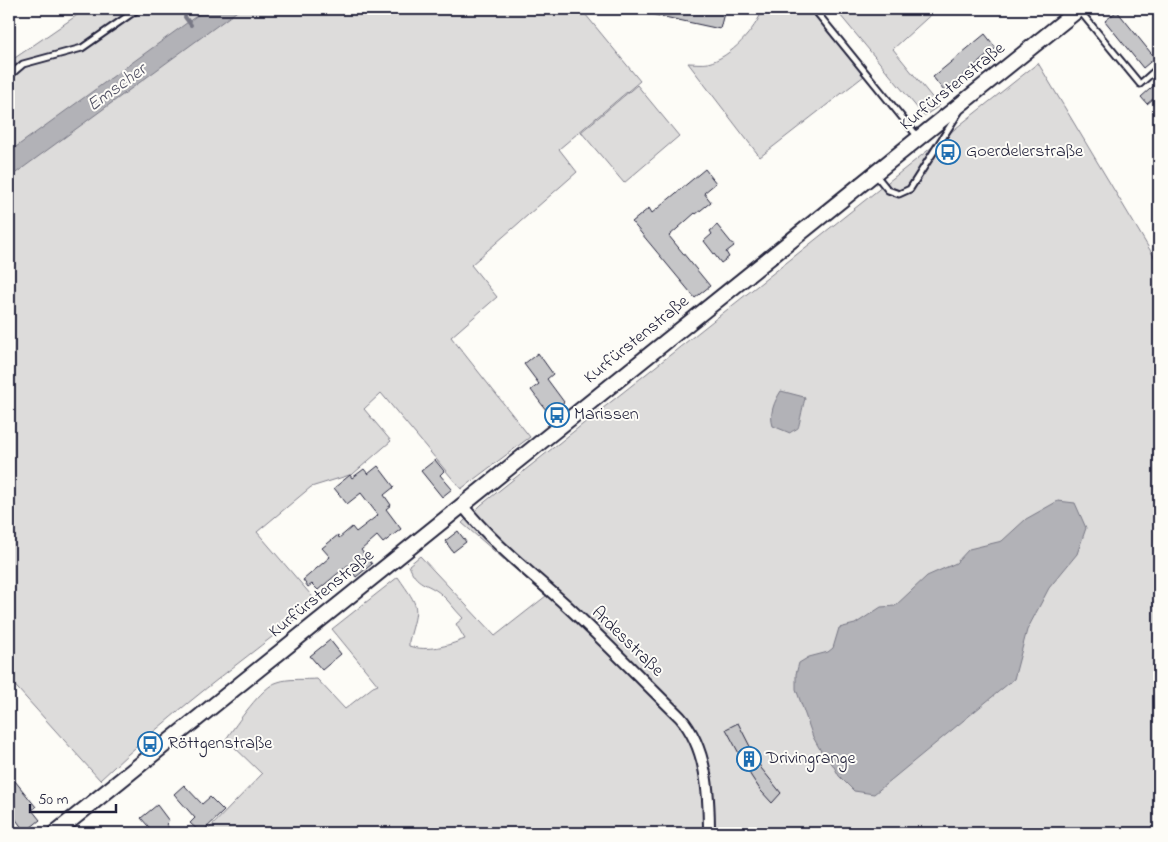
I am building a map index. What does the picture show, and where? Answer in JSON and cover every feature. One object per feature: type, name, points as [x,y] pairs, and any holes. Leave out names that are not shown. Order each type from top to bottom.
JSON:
[{"type":"main road","name":"Kurfürstenstraße","points":[[55,833],[1079,9]]},
{"type":"street","name":"Ardesstraße","points":[[462,505],[496,542],[568,607],[690,728],[701,755],[708,797],[709,833]]},
{"type":"lane","points":[[9,76],[23,64],[82,48],[138,9]]},
{"type":"lane","points":[[814,9],[919,138]]},
{"type":"lane","points":[[1079,9],[1140,84],[1159,67]]},
{"type":"lane","points":[[875,174],[888,190],[899,194],[910,188],[956,117],[964,101]]},
{"type":"shaded area","points":[[86,9],[581,9],[640,81],[559,149],[577,172],[471,265],[497,297],[451,337],[530,437],[461,489],[381,393],[364,409],[391,441],[353,474],[311,487],[257,532],[317,602],[179,710],[100,780],[9,679],[9,62]]},
{"type":"shaded area","points":[[763,9],[809,9],[864,76],[760,157],[688,63],[708,63],[725,55],[748,34]]},
{"type":"shaded area","points":[[835,9],[937,9],[893,49],[939,106],[924,116]]},
{"type":"shaded area","points":[[1038,63],[1159,265],[1159,833],[206,832],[262,774],[226,739],[257,698],[278,682],[317,679],[345,709],[378,685],[332,629],[398,577],[416,607],[409,646],[430,648],[444,646],[465,639],[456,624],[463,618],[441,594],[415,577],[412,572],[409,565],[420,556],[495,636],[546,596],[462,523],[481,505]]},
{"type":"shaded area","points":[[637,85],[679,136],[624,183],[581,132]]},
{"type":"water","name":"Emscher","points":[[206,9],[240,9],[9,178],[9,152]]},
{"type":"water","points":[[781,391],[804,397],[805,399],[798,428],[790,433],[773,426],[772,422],[773,408]]},
{"type":"water","points":[[1058,501],[1075,503],[1086,528],[1077,554],[1049,588],[1027,630],[1014,679],[874,794],[854,791],[839,776],[813,737],[796,689],[796,674],[799,663],[809,657],[828,652],[833,648],[839,628],[855,624],[881,607],[895,606],[927,576],[956,563],[969,549],[1002,541],[1026,519]]},
{"type":"building","points":[[646,9],[725,9],[720,29],[646,13]]},
{"type":"building","points":[[1117,11],[1155,58],[1143,68],[1105,21]]},
{"type":"building","points":[[985,34],[996,48],[944,91],[933,77]]},
{"type":"building","points":[[1159,81],[1159,94],[1147,104],[1141,97]]},
{"type":"building","points":[[705,169],[716,183],[704,193],[711,202],[695,213],[669,236],[710,286],[695,298],[632,222],[649,208],[652,213]]},
{"type":"building","points":[[717,225],[734,246],[726,252],[729,257],[721,263],[704,241],[712,234],[710,231]]},
{"type":"building","points":[[538,353],[553,374],[547,379],[564,402],[549,414],[531,390],[539,384],[524,364]]},
{"type":"building","points":[[435,460],[444,471],[440,475],[452,489],[442,497],[421,471]]},
{"type":"building","points":[[378,466],[394,487],[384,495],[391,505],[386,509],[401,529],[383,543],[377,536],[361,550],[372,564],[356,577],[348,565],[318,590],[312,584],[308,587],[303,580],[330,557],[322,548],[338,535],[339,538],[352,527],[356,532],[378,515],[361,493],[347,504],[334,488],[350,475],[352,478],[364,469],[368,474]]},
{"type":"building","points":[[458,531],[466,542],[453,552],[445,541]]},
{"type":"building","points":[[330,640],[341,654],[322,670],[310,656]]},
{"type":"building","name":"Drivingrange","points":[[738,723],[761,768],[781,793],[772,803],[751,776],[726,729]]},
{"type":"building","points":[[15,781],[36,807],[32,810],[40,820],[25,832],[9,810],[9,786]]},
{"type":"building","points":[[184,785],[202,804],[210,797],[224,811],[201,833],[190,823],[195,818],[174,794]]},
{"type":"building","points":[[157,805],[169,821],[166,824],[173,833],[154,833],[141,818]]},
{"type":"waterway","points":[[185,17],[191,25]]},
{"type":"place","name":"Goerdelerstraße","points":[[948,152]]},
{"type":"place","name":"Marissen","points":[[557,415]]},
{"type":"place","name":"Röttgenstraße","points":[[150,744]]},
{"type":"place","name":"Drivingrange","points":[[749,759]]}]
